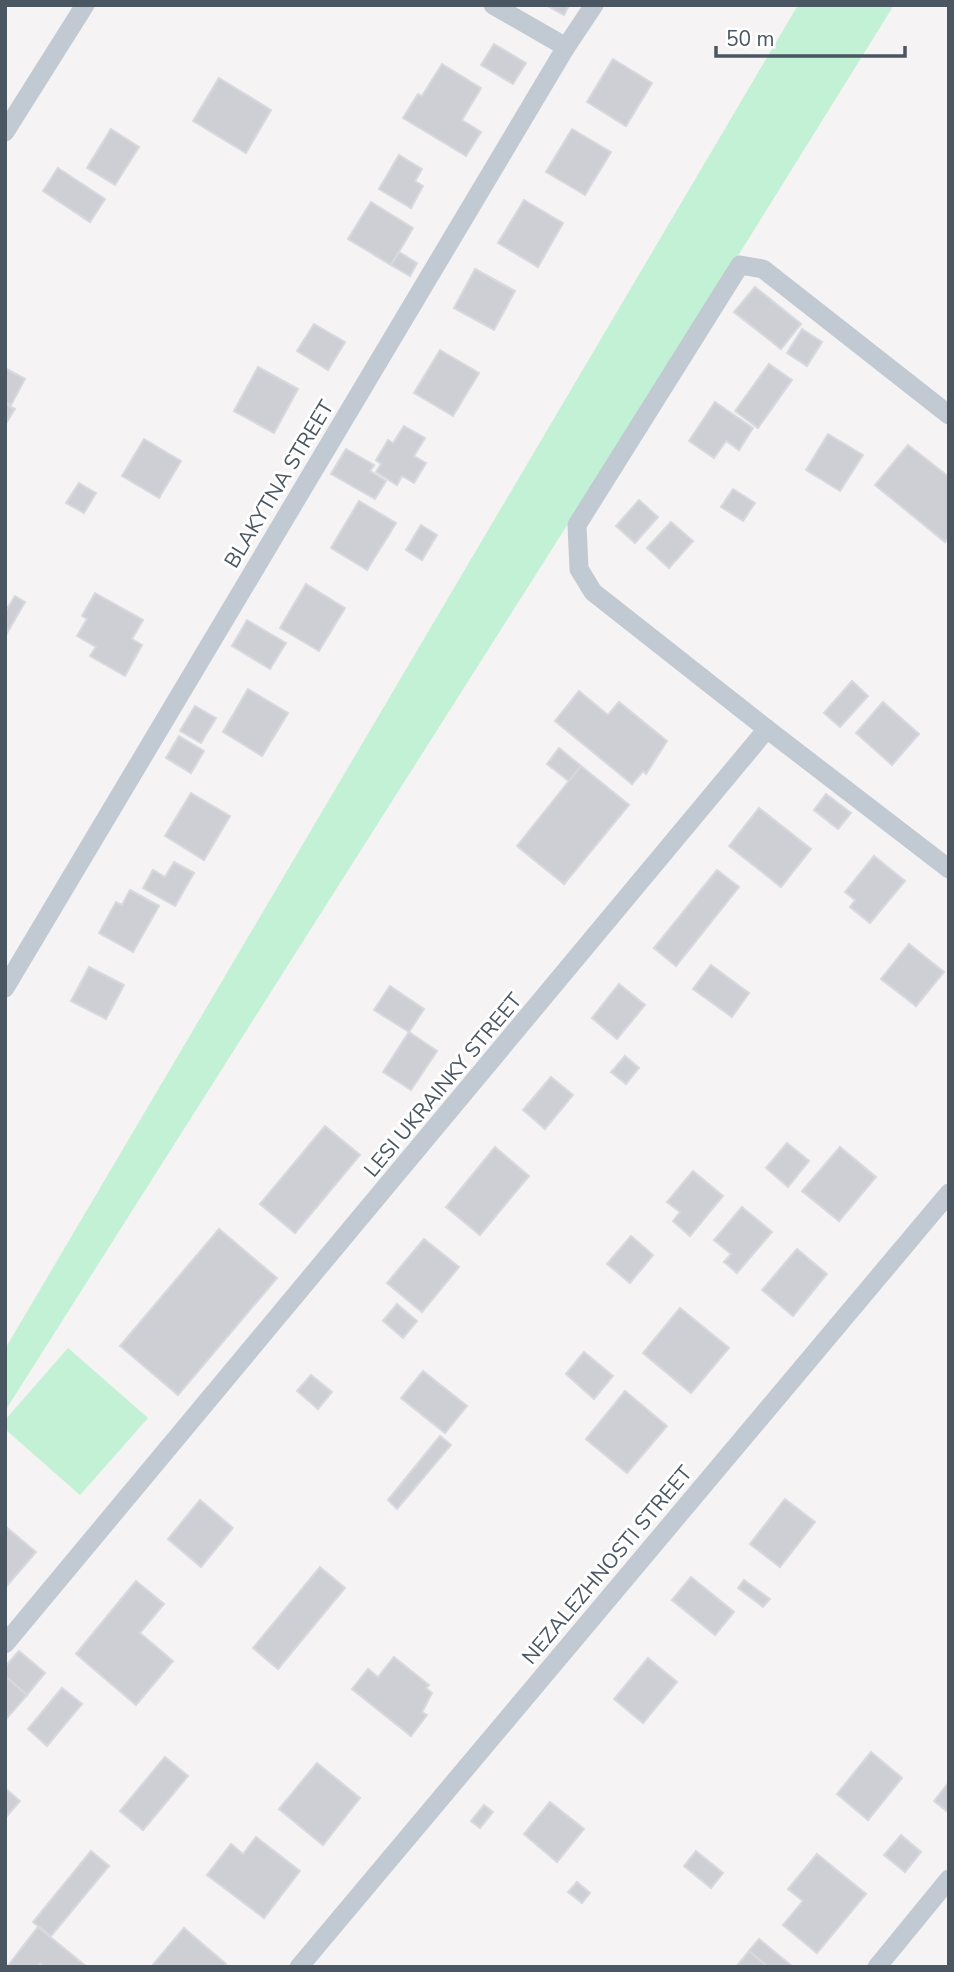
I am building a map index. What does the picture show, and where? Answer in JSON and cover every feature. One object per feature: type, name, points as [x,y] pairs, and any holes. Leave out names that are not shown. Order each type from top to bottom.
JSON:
[{"type":"street","points":[[5,132],[85,5]]},
{"type":"street","points":[[493,5],[566,47]]},
{"type":"street","name":"BLAKYTNA STREET","points":[[5,988],[566,47],[594,5]]},
{"type":"street","points":[[949,415],[763,269],[740,264],[577,525],[579,569],[593,592],[949,869]]},
{"type":"street","name":"LESI UKRAINKY STREET","points":[[5,1644],[767,729]]},
{"type":"street","name":"NEZALEZHNOSTI STREET","points":[[299,1967],[949,1193]]},
{"type":"street","points":[[877,1967],[949,1879]]},
{"type":"green space","points":[[798,5],[894,5],[731,267],[5,1411],[5,1349]]},
{"type":"green space","points":[[68,1348],[148,1418],[80,1495],[5,1429],[5,1420]]},
{"type":"building","points":[[546,5],[569,5],[564,15]]},
{"type":"building","points":[[494,44],[526,63],[513,84],[481,65]]},
{"type":"building","points":[[613,59],[652,83],[626,126],[587,102]]},
{"type":"building","points":[[442,64],[481,88],[462,120],[481,132],[466,156],[403,118],[418,94],[422,96]]},
{"type":"building","points":[[219,78],[271,110],[246,153],[193,121]]},
{"type":"building","points":[[111,129],[139,147],[115,185],[87,168]]},
{"type":"building","points":[[572,129],[611,152],[585,195],[546,172]]},
{"type":"building","points":[[399,155],[422,169],[415,181],[423,186],[411,208],[379,189]]},
{"type":"building","points":[[58,168],[105,199],[90,222],[43,191]]},
{"type":"building","points":[[524,200],[563,223],[538,267],[498,243]]},
{"type":"building","points":[[371,202],[413,228],[391,265],[348,239]]},
{"type":"building","points":[[399,252],[417,263],[410,276],[391,265]]},
{"type":"building","points":[[475,269],[515,291],[494,330],[454,308]]},
{"type":"building","points":[[755,287],[801,324],[781,349],[734,312]]},
{"type":"building","points":[[314,324],[345,342],[328,370],[297,351]]},
{"type":"building","points":[[802,329],[822,342],[807,366],[787,353]]},
{"type":"building","points":[[440,350],[479,373],[453,416],[414,393]]},
{"type":"building","points":[[769,364],[792,380],[758,428],[735,411]]},
{"type":"building","points":[[258,367],[298,389],[274,433],[234,411]]},
{"type":"building","points":[[5,368],[25,379],[11,405],[5,402]]},
{"type":"building","points":[[715,402],[753,428],[739,450],[726,441],[714,458],[689,441]]},
{"type":"building","points":[[5,404],[15,409],[5,425]]},
{"type":"building","points":[[404,426],[425,438],[414,456],[426,463],[414,483],[402,476],[397,485],[376,472],[381,464],[376,460],[388,440],[393,443]]},
{"type":"building","points":[[828,434],[863,455],[840,491],[806,470]]},
{"type":"building","points":[[144,439],[181,461],[159,498],[122,476]]},
{"type":"building","points":[[908,445],[949,477],[949,537],[945,542],[875,485]]},
{"type":"building","points":[[346,449],[374,465],[370,471],[386,481],[375,499],[331,474]]},
{"type":"building","points":[[79,483],[96,493],[84,513],[66,503]]},
{"type":"building","points":[[733,489],[755,503],[743,521],[721,507]]},
{"type":"building","points":[[639,500],[658,517],[635,543],[616,526]]},
{"type":"building","points":[[359,501],[396,523],[367,570],[331,548]]},
{"type":"building","points":[[671,522],[693,541],[669,568],[647,548]]},
{"type":"building","points":[[421,525],[437,535],[422,560],[406,550]]},
{"type":"building","points":[[306,584],[345,608],[319,651],[280,628]]},
{"type":"building","points":[[95,593],[143,620],[132,639],[142,645],[125,676],[90,656],[96,647],[77,636],[87,619],[82,616]]},
{"type":"building","points":[[15,596],[25,602],[7,633],[5,612]]},
{"type":"building","points":[[247,620],[286,643],[270,669],[232,646]]},
{"type":"building","points":[[852,681],[868,696],[840,727],[824,713]]},
{"type":"building","points":[[248,689],[288,713],[262,756],[223,732]]},
{"type":"building","points":[[579,691],[608,715],[619,702],[667,741],[646,774],[643,771],[632,784],[555,721]]},
{"type":"building","points":[[883,702],[919,734],[892,765],[856,733]]},
{"type":"building","points":[[195,706],[216,718],[201,743],[180,731]]},
{"type":"building","points":[[179,736],[204,751],[191,773],[166,758]]},
{"type":"building","points":[[559,748],[581,766],[569,781],[547,764]]},
{"type":"building","points":[[581,766],[629,805],[564,884],[517,846]]},
{"type":"building","points":[[191,793],[230,816],[204,860],[165,836]]},
{"type":"building","points":[[826,794],[851,813],[838,829],[814,810]]},
{"type":"building","points":[[759,808],[811,849],[781,887],[729,846]]},
{"type":"building","points":[[874,856],[905,881],[870,923],[850,907],[855,900],[845,892]]},
{"type":"building","points":[[174,862],[194,873],[175,906],[143,888],[153,870],[165,877]]},
{"type":"building","points":[[717,870],[739,887],[676,966],[654,948]]},
{"type":"building","points":[[130,890],[159,906],[133,952],[99,933],[116,902],[122,905]]},
{"type":"building","points":[[909,944],[944,972],[916,1006],[881,979]]},
{"type":"building","points":[[711,965],[749,993],[732,1017],[693,989]]},
{"type":"building","points":[[89,967],[124,985],[106,1019],[71,1001]]},
{"type":"building","points":[[619,984],[645,1005],[617,1039],[592,1018]]},
{"type":"building","points":[[390,986],[424,1009],[409,1032],[374,1010]]},
{"type":"building","points":[[409,1032],[437,1051],[411,1090],[383,1072]]},
{"type":"building","points":[[625,1056],[639,1068],[626,1084],[611,1072]]},
{"type":"building","points":[[551,1077],[573,1095],[545,1129],[523,1110]]},
{"type":"building","points":[[325,1126],[360,1155],[295,1233],[260,1204]]},
{"type":"building","points":[[787,1143],[809,1161],[788,1187],[766,1168]]},
{"type":"building","points":[[495,1147],[529,1176],[480,1235],[446,1207]]},
{"type":"building","points":[[840,1147],[876,1177],[839,1221],[802,1191]]},
{"type":"building","points":[[693,1171],[723,1196],[690,1236],[673,1221],[680,1212],[667,1202]]},
{"type":"building","points":[[742,1207],[772,1232],[737,1273],[724,1262],[731,1254],[714,1240]]},
{"type":"building","points":[[219,1229],[277,1278],[178,1395],[120,1346]]},
{"type":"building","points":[[631,1236],[653,1255],[630,1283],[607,1264]]},
{"type":"building","points":[[424,1239],[459,1267],[422,1312],[387,1283]]},
{"type":"building","points":[[797,1249],[827,1274],[793,1316],[762,1290]]},
{"type":"building","points":[[397,1304],[417,1321],[403,1338],[383,1321]]},
{"type":"building","points":[[680,1308],[729,1348],[691,1393],[643,1353]]},
{"type":"building","points":[[584,1352],[613,1376],[594,1399],[566,1374]]},
{"type":"building","points":[[423,1371],[467,1406],[445,1433],[401,1398]]},
{"type":"building","points":[[311,1375],[332,1392],[318,1409],[297,1391]]},
{"type":"building","points":[[625,1391],[667,1426],[627,1473],[586,1439]]},
{"type":"building","points":[[440,1436],[451,1445],[397,1509],[388,1500]]},
{"type":"building","points":[[785,1499],[815,1522],[780,1567],[750,1544]]},
{"type":"building","points":[[200,1500],[233,1528],[201,1567],[168,1539]]},
{"type":"building","points":[[5,1526],[36,1552],[5,1588]]},
{"type":"building","points":[[320,1567],[345,1588],[278,1669],[253,1648]]},
{"type":"building","points":[[691,1577],[734,1612],[715,1635],[672,1600]]},
{"type":"building","points":[[744,1580],[770,1599],[763,1607],[738,1588]]},
{"type":"building","points":[[136,1581],[164,1604],[140,1633],[173,1661],[136,1705],[76,1654]]},
{"type":"building","points":[[19,1651],[45,1673],[27,1695],[5,1676],[5,1667]]},
{"type":"building","points":[[394,1657],[429,1685],[426,1688],[432,1693],[422,1712],[427,1715],[411,1736],[352,1689],[368,1669],[378,1677]]},
{"type":"building","points":[[648,1658],[677,1682],[643,1723],[614,1699]]},
{"type":"building","points":[[5,1676],[27,1695],[7,1718],[5,1717]]},
{"type":"building","points":[[62,1688],[82,1704],[47,1746],[28,1729]]},
{"type":"building","points":[[871,1752],[902,1778],[868,1820],[837,1794]]},
{"type":"building","points":[[165,1757],[188,1776],[143,1830],[120,1811]]},
{"type":"building","points":[[317,1763],[360,1798],[323,1845],[279,1809]]},
{"type":"building","points":[[949,1782],[949,1813],[934,1801]]},
{"type":"building","points":[[5,1788],[20,1801],[5,1818]]},
{"type":"building","points":[[550,1802],[584,1829],[557,1862],[524,1834]]},
{"type":"building","points":[[484,1805],[493,1812],[480,1828],[471,1821]]},
{"type":"building","points":[[901,1835],[921,1852],[905,1872],[884,1855]]},
{"type":"building","points":[[256,1837],[300,1871],[264,1918],[207,1875],[231,1844],[243,1854]]},
{"type":"building","points":[[91,1851],[109,1866],[51,1936],[33,1922]]},
{"type":"building","points":[[696,1851],[723,1873],[711,1888],[684,1866]]},
{"type":"building","points":[[817,1854],[866,1894],[817,1953],[783,1925],[803,1901],[788,1889]]},
{"type":"building","points":[[577,1882],[590,1893],[582,1903],[568,1892]]},
{"type":"building","points":[[38,1927],[87,1967],[44,1967],[40,1963],[37,1967],[7,1967]]},
{"type":"building","points":[[184,1928],[226,1964],[224,1967],[151,1967]]},
{"type":"building","points":[[759,1939],[793,1967],[768,1967],[749,1951]]},
{"type":"building","points":[[749,1951],[768,1967],[736,1967]]}]
